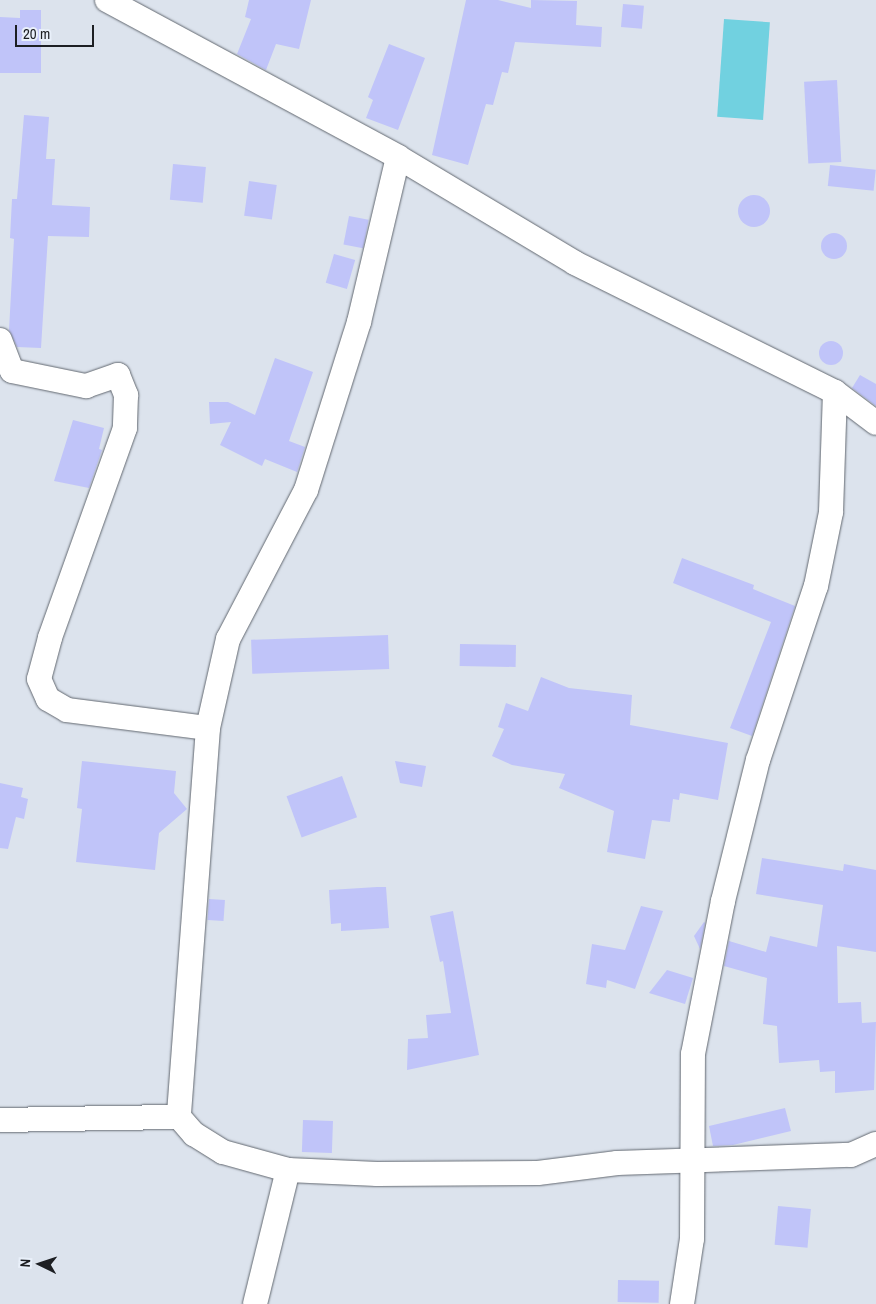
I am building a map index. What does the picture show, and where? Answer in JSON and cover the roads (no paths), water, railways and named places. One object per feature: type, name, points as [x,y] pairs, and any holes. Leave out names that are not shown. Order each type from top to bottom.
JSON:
[{"type":"street","points":[[107,0],[398,157],[575,263],[835,392],[876,423]]},
{"type":"street","points":[[398,157],[360,322],[306,490],[228,639],[208,728],[180,1117],[194,1134],[223,1152],[288,1170],[538,1173],[617,1163],[851,1155],[876,1144]]},
{"type":"street","points":[[0,340],[12,372],[86,386],[118,375],[126,395],[125,428],[50,638],[39,679],[48,699],[67,710],[208,728]]},
{"type":"street","points":[[682,1304],[692,1239],[693,1054],[724,901],[758,760],[816,586],[831,512],[835,392]]},
{"type":"street","points":[[0,1120],[180,1117]]},
{"type":"street","points":[[255,1304],[288,1170]]},
{"type":"water","points":[[724,19],[770,22],[763,120],[717,117]]}]
